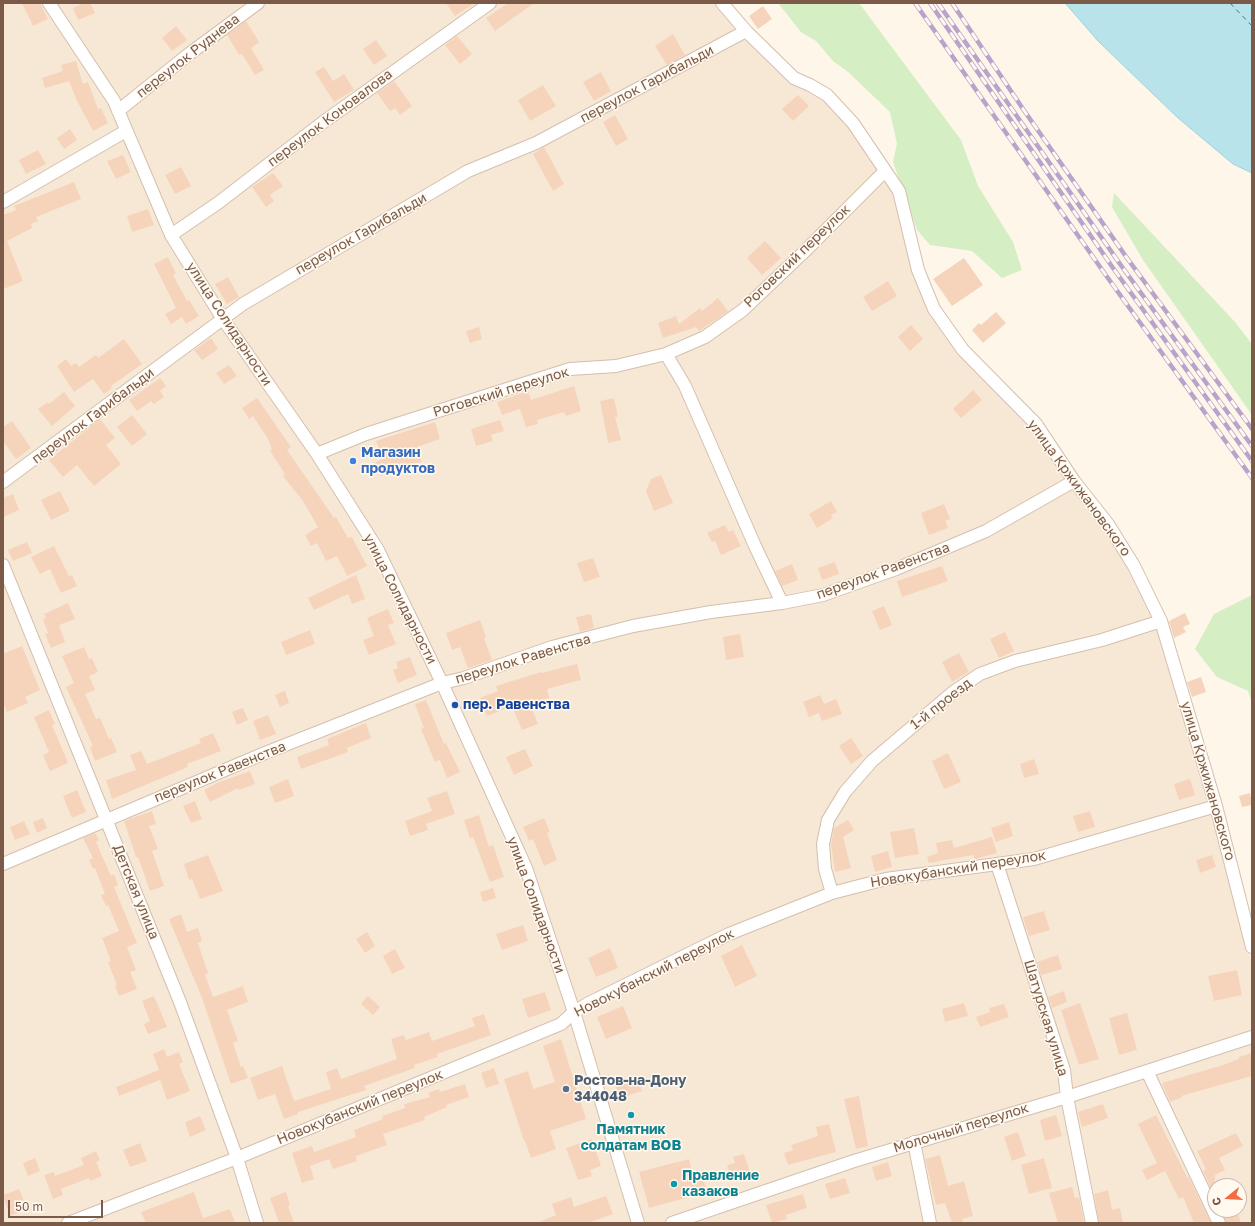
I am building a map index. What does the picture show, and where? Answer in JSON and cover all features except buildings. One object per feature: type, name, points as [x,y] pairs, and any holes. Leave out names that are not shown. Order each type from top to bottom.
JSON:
[{"type":"street","name":"улица Солидарности","points":[[49,3],[114,101],[171,235],[223,320],[317,454],[378,550],[442,683],[526,868],[574,1012],[638,1223]]},
{"type":"street","name":"переулок Руднева","points":[[118,111],[189,54],[258,3]]},
{"type":"street","name":"переулок Коновалова","points":[[171,235],[218,203],[322,123],[490,3]]},
{"type":"street","name":"улица Кржижановского","points":[[722,3],[746,31],[794,78],[827,95],[853,123],[899,191],[918,270],[934,309],[963,350],[1036,424],[1074,481],[1108,524],[1134,566],[1161,621],[1216,806],[1252,947]]},
{"type":"street","name":"переулок Гарибальди","points":[[3,482],[243,304],[468,171],[536,143],[746,31]]},
{"type":"street","points":[[3,202],[126,131]]},
{"type":"street","name":"Роговский переулок","points":[[317,454],[366,434],[570,369],[616,366],[666,354],[705,337],[743,310],[805,251],[885,170]]},
{"type":"street","points":[[666,354],[685,386],[755,546],[782,603]]},
{"type":"street","name":"переулок Равенства","points":[[3,864],[106,819],[265,753],[442,683],[464,678],[552,647],[633,626],[711,612],[782,603],[823,595],[896,569],[935,554],[986,531],[1074,481]]},
{"type":"street","name":"Детская улица","points":[[3,565],[180,1002],[237,1158],[257,1223]]},
{"type":"street","name":"1-й проезд","points":[[832,893],[826,869],[823,844],[828,820],[845,792],[872,761],[952,693],[980,674],[1015,661],[1102,640],[1161,621]]},
{"type":"street","name":"Новокубанский переулок","points":[[68,1223],[237,1158],[562,1024],[574,1012],[729,934],[832,893],[886,879],[1034,859],[1216,806]]},
{"type":"street","name":"Шатурская улица","points":[[997,864],[1064,1070],[1067,1097],[1092,1223]]},
{"type":"street","name":"Молочный переулок","points":[[672,1223],[854,1161],[1067,1097],[1252,1037]]},
{"type":"street","points":[[1147,1071],[1219,1223]]},
{"type":"street","points":[[914,1142],[930,1223]]},
{"type":"shaded area","points":[[3,3],[716,3],[825,98],[850,126],[895,193],[930,311],[1033,427],[1106,527],[1131,568],[1157,625],[1212,807],[1252,964],[1252,1223],[3,1223]]},
{"type":"green space","points":[[778,3],[859,3],[961,140],[978,186],[1013,242],[1022,270],[1002,278],[972,251],[930,245],[917,230],[893,162],[897,144],[890,112],[847,71],[833,61],[816,41],[801,32]]},
{"type":"green space","points":[[1114,193],[1235,322],[1252,344],[1252,415],[1143,260],[1112,207]]},
{"type":"green space","points":[[1252,595],[1252,703],[1248,691],[1217,677],[1195,649],[1214,614]]},
{"type":"water","points":[[1065,3],[1252,3],[1252,173],[1233,164],[1178,118],[1098,41]]},
{"type":"ferry route","points":[[1230,3],[1252,26]]},
{"type":"railway","points":[[915,3],[1105,274],[1252,478]]},
{"type":"railway","points":[[930,3],[1113,268],[1252,461]]},
{"type":"railway","points":[[938,3],[1120,264],[1252,446]]},
{"type":"railway","points":[[952,3],[1023,109],[1127,258],[1252,429]]},
{"type":"place","name":"Магазин продуктов","points":[[353,461]]},
{"type":"place","name":"пер. Равенства","points":[[455,705]]},
{"type":"place","name":"Ростов-на-Дону 344048","points":[[566,1089]]},
{"type":"place","name":"Памятник солдатам ВОВ","points":[[631,1115]]},
{"type":"place","name":"Правление казаков","points":[[674,1184]]}]
